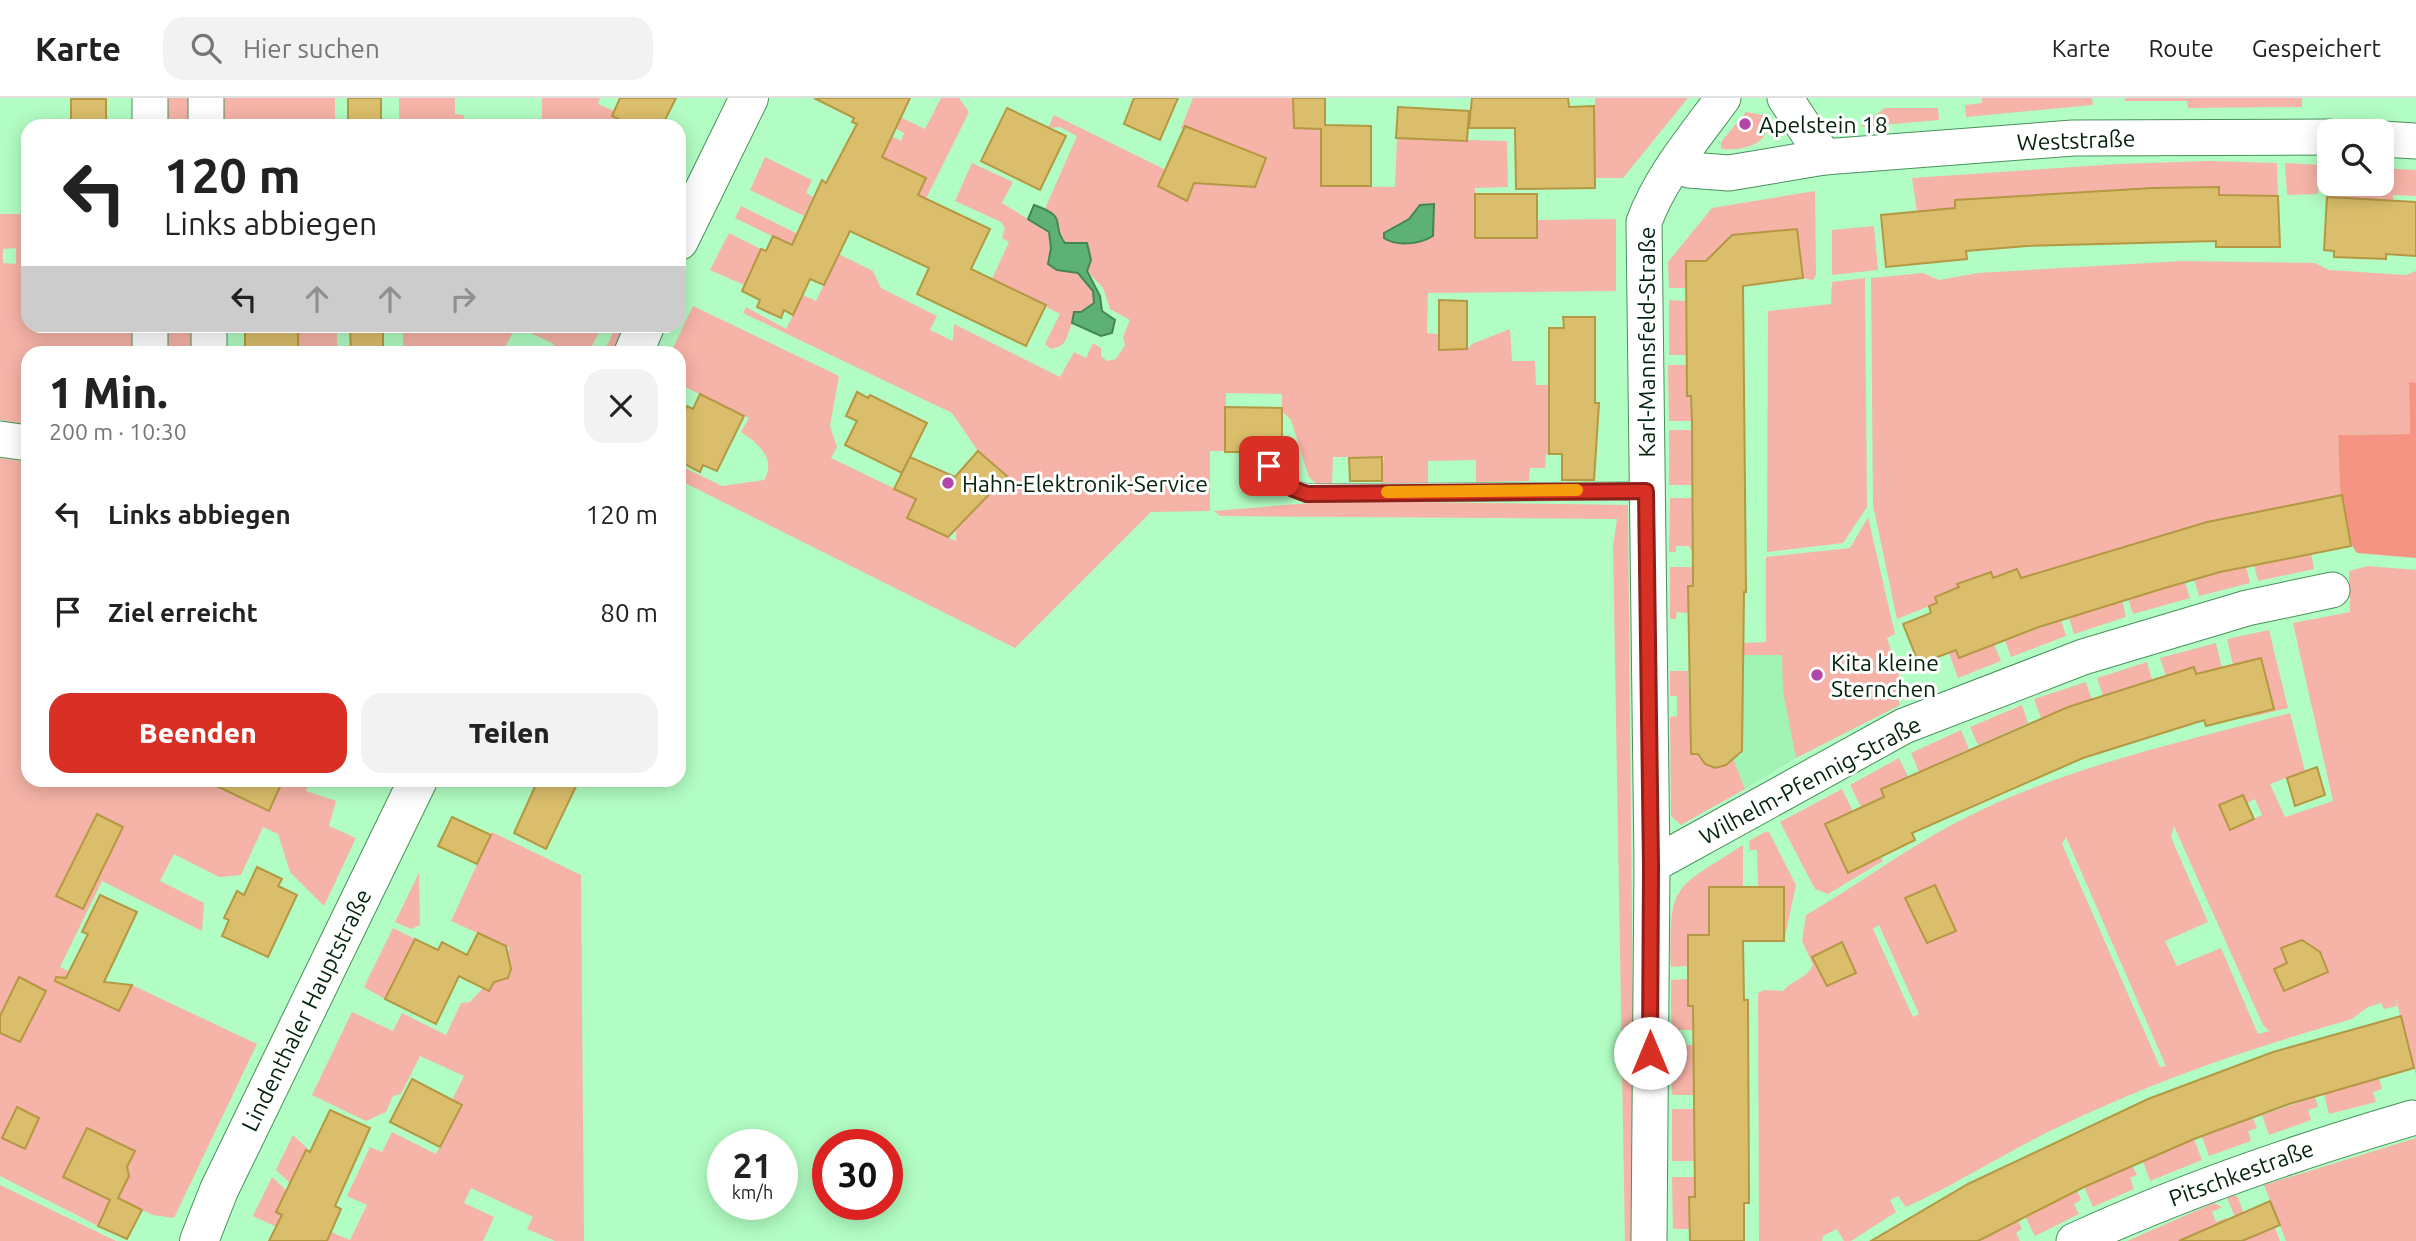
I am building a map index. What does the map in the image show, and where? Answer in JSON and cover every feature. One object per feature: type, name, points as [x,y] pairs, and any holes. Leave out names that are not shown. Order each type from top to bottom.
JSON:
[{"type":"street","points":[[150,98],[150,119]]},
{"type":"street","points":[[206,98],[206,119]]},
{"type":"street","points":[[686,227],[749,98]]},
{"type":"street","name":"Karl-Mannsfeld-Straße","points":[[1649,1241],[1651,866],[1644,222],[1653,199],[1675,164],[1723,98]]},
{"type":"street","points":[[1786,98],[1824,157]]},
{"type":"street","name":"Weststraße","points":[[1675,164],[1689,170],[1729,173],[1824,157],[2073,138],[2317,137]]},
{"type":"street","points":[[2394,140],[2416,141]]},
{"type":"street","points":[[0,439],[21,442]]},
{"type":"street","name":"Wilhelm-Pfennig-Straße","points":[[1651,866],[1904,726],[2083,657],[2247,608],[2332,590]]},
{"type":"street","name":"Lindenthaler Hauptstraße","points":[[199,1241],[219,1190],[415,787]]},
{"type":"street","name":"Pitschkestraße","points":[[2074,1241],[2148,1206],[2281,1156],[2412,1118]]},
{"type":"lane","points":[[1269,457],[1271,474],[1284,485],[1307,494],[1646,491]]},
{"type":"shaded area","points":[[161,98],[190,98],[192,119],[161,119]]},
{"type":"shaded area","points":[[219,98],[335,98],[335,119],[219,119]]},
{"type":"shaded area","points":[[399,98],[455,98],[455,114],[464,115],[464,119],[399,119]]},
{"type":"shaded area","points":[[542,98],[600,98],[598,104],[614,111],[612,116],[618,119],[542,119]]},
{"type":"shaded area","points":[[941,98],[959,98],[969,112],[913,225],[905,222],[926,178],[880,156],[891,136],[901,141],[904,133],[895,128],[900,117],[925,129]]},
{"type":"shaded area","points":[[1193,98],[1293,98],[1294,128],[1321,129],[1322,186],[1395,187],[1397,138],[1507,141],[1508,187],[1475,188],[1475,237],[1537,237],[1537,220],[1616,219],[1616,291],[1428,293],[1427,333],[1439,334],[1439,349],[1467,349],[1472,344],[1510,329],[1512,361],[1535,361],[1536,385],[1550,385],[1549,454],[1546,454],[1545,468],[1530,468],[1529,481],[1476,482],[1476,460],[1428,461],[1428,483],[1381,484],[1384,457],[1333,457],[1332,485],[1316,484],[1309,477],[1291,420],[1282,411],[1282,394],[1226,393],[1225,451],[1210,451],[1210,511],[1151,512],[1015,648],[686,484],[686,468],[722,486],[764,480],[768,465],[764,452],[741,432],[749,418],[686,387],[686,346],[674,346],[680,333],[686,333],[686,321],[693,306],[839,376],[830,426],[837,447],[831,458],[916,499],[907,518],[956,541],[956,517],[964,520],[1007,475],[978,451],[952,413],[743,313],[746,307],[786,329],[803,295],[816,301],[833,266],[735,218],[741,206],[873,271],[881,288],[937,316],[930,330],[953,341],[954,324],[1060,377],[1074,352],[1086,358],[1093,343],[1101,348],[1101,357],[1108,361],[1116,359],[1125,345],[1123,337],[1130,320],[1110,309],[1103,288],[1087,271],[1076,242],[1065,243],[1052,212],[1045,209],[1077,136],[1060,127],[1048,128],[1054,115],[1166,170],[1187,200],[1194,184],[1204,183],[1266,158],[1181,128]]},
{"type":"shaded area","points":[[1595,98],[1688,98],[1623,178],[1595,178]]},
{"type":"shaded area","points":[[1982,98],[2092,98],[2093,105],[1966,117],[1965,105],[1982,103]]},
{"type":"shaded area","points":[[2126,98],[2302,98],[2302,107],[2188,108],[2187,101],[2124,101]]},
{"type":"shaded area","points":[[1885,108],[1938,108],[1939,120],[1860,127]]},
{"type":"shaded area","points":[[1746,112],[1763,115],[1766,125],[1762,139],[1748,147],[1721,149],[1721,142]]},
{"type":"shaded area","points":[[765,157],[812,180],[806,193],[813,197],[804,216],[750,190]]},
{"type":"shaded area","points":[[2209,161],[2277,163],[2278,196],[2219,195],[2219,187],[2153,188],[1955,200],[1955,208],[1917,212],[1912,178],[2118,164]]},
{"type":"shaded area","points":[[972,163],[1013,182],[1002,203],[1049,232],[1051,248],[1066,272],[1078,273],[1093,291],[1094,303],[1076,317],[1066,340],[1057,348],[1051,349],[1045,344],[1060,314],[992,279],[1009,242],[1002,238],[1005,228],[1001,222],[955,201]]},
{"type":"shaded area","points":[[2285,163],[2317,165],[2317,194],[2287,195]]},
{"type":"shaded area","points":[[2394,169],[2416,170],[2416,196],[2394,195]]},
{"type":"shaded area","points":[[1815,191],[1816,275],[1813,280],[1803,278],[1796,229],[1728,236],[1729,249],[1713,261],[1686,262],[1686,288],[1669,288],[1668,262],[1712,208]]},
{"type":"shaded area","points":[[2393,196],[2393,200],[2327,197]]},
{"type":"shaded area","points":[[1434,204],[1433,236],[1408,243],[1395,243],[1384,238],[1384,233],[1409,219],[1420,205]]},
{"type":"shaded area","points":[[1034,205],[1056,217],[1065,243],[1087,243],[1091,260],[1087,271],[1100,296],[1102,311],[1115,320],[1112,333],[1101,336],[1072,323],[1074,312],[1081,312],[1094,303],[1093,291],[1078,273],[1057,270],[1048,264],[1051,248],[1049,232],[1028,219]]},
{"type":"shaded area","points":[[0,214],[21,214],[21,333],[135,333],[135,346],[21,346],[21,424],[0,420]],"holes":[[[16,248],[16,264],[3,263],[3,249]]]},
{"type":"shaded area","points":[[1874,226],[1878,270],[1832,275],[1832,230]]},
{"type":"shaded area","points":[[729,233],[761,249],[744,285],[710,270]]},
{"type":"shaded area","points":[[2183,261],[2315,263],[2329,270],[2406,275],[2416,271],[2416,383],[2409,383],[2410,434],[2338,435],[2341,495],[2208,522],[2021,578],[2017,569],[1993,578],[1990,572],[1958,584],[1960,590],[1936,597],[1937,603],[1897,619],[1873,505],[1871,278],[1923,273],[1939,280],[1978,273]]},
{"type":"shaded area","points":[[1865,278],[1867,507],[1843,543],[1767,552],[1768,311],[1831,304],[1832,282]]},
{"type":"shaded area","points":[[1669,300],[1686,301],[1687,355],[1669,355]]},
{"type":"shaded area","points":[[160,333],[193,333],[193,346],[160,346]]},
{"type":"shaded area","points":[[298,333],[337,333],[337,346],[298,346]]},
{"type":"shaded area","points":[[403,333],[512,333],[506,346],[403,346]]},
{"type":"shaded area","points":[[531,333],[598,333],[592,346],[553,346]]},
{"type":"shaded area","points":[[613,333],[624,333],[619,346],[607,346]]},
{"type":"shaded area","points":[[1668,365],[1687,365],[1692,421],[1669,421]]},
{"type":"shaded area","points":[[2409,382],[2416,383],[2416,558],[2357,553],[2346,529],[2343,513],[2338,435],[2410,434]]},
{"type":"shaded area","points":[[1669,430],[1692,430],[1692,485],[1669,485]]},
{"type":"shaded area","points":[[0,458],[21,461],[21,787],[308,787],[306,791],[336,801],[329,826],[356,838],[324,906],[290,872],[278,834],[263,827],[241,875],[219,877],[174,854],[160,881],[204,903],[202,931],[102,881],[60,967],[93,984],[87,996],[119,1011],[132,985],[257,1044],[174,1218],[153,1215],[112,1196],[117,1187],[125,1185],[129,1176],[127,1167],[87,1129],[63,1177],[110,1200],[98,1226],[0,1176]]},
{"type":"shaded area","points":[[1670,498],[1692,498],[1692,552],[1689,546],[1676,546],[1676,552],[1669,552]]},
{"type":"shaded area","points":[[1335,501],[1628,505],[1635,1241],[1625,1241],[1613,546],[1617,519],[1220,516],[1214,511]]},
{"type":"shaded area","name":"Kita kleine Sternchen","points":[[1868,517],[1895,634],[1887,638],[1903,687],[1895,689],[1900,705],[1796,758],[1783,691],[1782,655],[1744,655],[1744,643],[1766,642],[1766,557],[1850,548]]},
{"type":"shaded area","name":"Kita kleine Sternchen","points":[[1852,552],[1900,705],[1796,758],[1745,789],[1732,756],[1742,755],[1744,643],[1766,642],[1765,562]]},
{"type":"shaded area","points":[[2311,553],[2314,569],[2258,581],[2254,565]]},
{"type":"shaded area","points":[[2246,566],[2250,583],[2199,596],[2194,579]]},
{"type":"shaded area","points":[[2368,566],[2416,570],[2416,1075],[2395,996],[2397,1006],[2384,1009],[2381,1003],[2368,1007],[2352,1019],[2208,1065],[2102,1107],[1906,1207],[1898,1196],[1890,1200],[1896,1212],[1851,1241],[1844,1241],[1837,1229],[1823,1236],[1822,1241],[1759,1241],[1758,993],[1764,990],[1783,991],[1810,970],[1813,965],[1802,941],[1806,915],[1937,833],[1978,811],[2021,793],[2109,762],[2290,713],[2305,771],[2270,784],[2285,817],[2333,801],[2293,623],[2350,612],[2349,571]],"holes":[[[2242,795],[2247,803],[2255,799],[2262,815],[2230,830],[2219,805]],[[2174,826],[2263,1025],[2269,1031],[2258,1034],[2221,948],[2177,966],[2165,941],[2208,922],[2171,837]],[[2066,837],[2166,1066],[2160,1067],[2062,844]],[[1879,925],[1919,1014],[1913,1017],[1873,929]]]},
{"type":"shaded area","points":[[1670,567],[1692,567],[1693,586],[1688,587],[1688,613],[1677,612],[1676,619],[1670,619]]},
{"type":"shaded area","points":[[2185,582],[2190,598],[2133,614],[2128,598]]},
{"type":"shaded area","points":[[2122,600],[2126,617],[2074,634],[2069,618]]},
{"type":"shaded area","points":[[2061,620],[2066,636],[2011,657],[2005,641]]},
{"type":"shaded area","points":[[2269,630],[2288,708],[2243,719],[2274,708],[2261,658],[2233,665],[2227,639]]},
{"type":"shaded area","points":[[2216,643],[2222,668],[2196,674],[2194,668],[2166,676],[2160,658]]},
{"type":"shaded area","points":[[1994,644],[2001,661],[1958,678],[1949,653],[1956,651],[1959,658]]},
{"type":"shaded area","points":[[2147,662],[2152,680],[2103,696],[2097,678]]},
{"type":"shaded area","points":[[1670,671],[1688,671],[1691,754],[1700,754],[1705,764],[1715,768],[1726,765],[1732,756],[1745,789],[1681,825],[1671,816],[1670,717],[1677,716],[1677,696],[1670,696]]},
{"type":"shaded area","points":[[2086,682],[2092,700],[2041,718],[2034,699]]},
{"type":"shaded area","points":[[2022,705],[2028,723],[1978,745],[1970,727]]},
{"type":"shaded area","points":[[1961,730],[1969,749],[1919,772],[1911,753]]},
{"type":"shaded area","points":[[1899,758],[1908,777],[1881,789],[1884,797],[1861,807],[1850,785]]},
{"type":"shaded area","points":[[1842,789],[1853,811],[1825,825],[1848,872],[1881,857],[1883,861],[1828,894],[1815,889],[1780,822]]},
{"type":"shaded area","points":[[492,832],[581,875],[584,1241],[555,1241],[527,1229],[533,1217],[471,1188],[464,1203],[494,1217],[483,1241],[307,1241],[253,1216],[272,1177],[286,1190],[276,1212],[329,1237],[331,1232],[350,1240],[367,1205],[347,1196],[370,1147],[382,1152],[392,1132],[436,1154],[461,1106],[452,1100],[464,1076],[420,1056],[401,1094],[393,1096],[386,1112],[366,1121],[312,1095],[352,1012],[393,1031],[402,1013],[446,1035],[461,1003],[470,1002],[483,988],[489,990],[495,980],[506,979],[509,975],[505,958],[510,948],[451,921]]},
{"type":"shaded area","points":[[1769,832],[1796,885],[1784,941],[1784,887],[1758,887],[1757,850],[1750,850],[1749,841]]},
{"type":"shaded area","points":[[1743,845],[1743,887],[1709,887],[1709,935],[1688,935],[1688,966],[1671,967],[1672,918],[1680,891],[1702,871]]},
{"type":"shaded area","points":[[419,873],[420,925],[411,929],[395,922]]},
{"type":"shaded area","points":[[393,928],[415,939],[385,999],[364,987]]},
{"type":"shaded area","points":[[1688,979],[1688,1006],[1693,1006],[1694,1030],[1671,1030],[1671,980]]},
{"type":"shaded area","points":[[1671,1045],[1694,1045],[1694,1095],[1672,1095]]},
{"type":"shaded area","points":[[2379,1078],[2382,1089],[2373,1092],[2376,1102],[2329,1114],[2324,1094]]},
{"type":"shaded area","points":[[2315,1097],[2318,1107],[2308,1110],[2311,1120],[2269,1135],[2262,1115]]},
{"type":"shaded area","points":[[1672,1109],[1694,1109],[1695,1161],[1672,1161]]},
{"type":"shaded area","points":[[2253,1118],[2257,1128],[2248,1131],[2251,1141],[2209,1156],[2202,1137]]},
{"type":"shaded area","points":[[293,1135],[311,1152],[306,1150],[290,1183],[276,1170]]},
{"type":"shaded area","points":[[2416,1138],[2416,1241],[2286,1241],[2264,1185]]},
{"type":"shaded area","points":[[2194,1139],[2202,1160],[2150,1181],[2143,1161]]},
{"type":"shaded area","points":[[2132,1165],[2137,1175],[2130,1178],[2134,1189],[2093,1207],[2084,1187]]},
{"type":"shaded area","points":[[1672,1177],[1695,1177],[1695,1197],[1689,1197],[1690,1229],[1673,1229]]},
{"type":"shaded area","points":[[0,1185],[116,1241],[0,1241]]},
{"type":"shaded area","points":[[2077,1190],[2081,1200],[2074,1204],[2079,1214],[2035,1236],[2025,1216]]},
{"type":"shaded area","points":[[2233,1195],[2238,1197],[2251,1237],[2275,1228],[2280,1241],[2245,1241],[2227,1198]]},
{"type":"shaded area","points":[[2214,1203],[2222,1207],[2212,1212],[2216,1222],[2226,1218],[2233,1230],[2212,1227],[2179,1241],[2127,1241]]},
{"type":"shaded area","points":[[2018,1220],[2022,1229],[2016,1233],[2020,1241],[1979,1241]]},
{"type":"building","points":[[348,98],[381,98],[381,119],[348,119]]},
{"type":"building","points":[[620,98],[676,98],[666,119],[618,119],[612,116]]},
{"type":"building","points":[[814,98],[910,98],[882,157],[926,178],[918,195],[990,229],[971,269],[1046,305],[1026,346],[917,294],[929,268],[850,231],[824,285],[810,279],[793,315],[784,310],[781,318],[757,307],[760,300],[742,291],[761,249],[766,251],[773,236],[792,245],[822,180],[826,183],[857,124],[852,122],[854,118]]},
{"type":"building","points":[[1134,98],[1178,98],[1160,140],[1124,124]]},
{"type":"building","points":[[1293,98],[1325,98],[1325,125],[1371,126],[1371,186],[1321,186],[1321,129],[1294,128]]},
{"type":"building","points":[[1472,98],[1568,98],[1569,107],[1594,106],[1595,188],[1516,189],[1515,128],[1469,128]]},
{"type":"building","points":[[71,99],[106,99],[106,119],[71,119]]},
{"type":"building","points":[[1398,107],[1469,111],[1467,141],[1396,138]]},
{"type":"building","points":[[1007,108],[1066,136],[1040,190],[981,161]]},
{"type":"building","points":[[1185,126],[1266,158],[1255,187],[1194,183],[1187,201],[1158,186]]},
{"type":"building","points":[[2219,187],[2219,195],[2278,196],[2280,247],[2216,247],[2216,241],[2027,246],[1966,251],[1967,259],[1886,267],[1881,215],[1955,208],[1955,200],[2153,188]]},
{"type":"building","points":[[1475,194],[1537,194],[1537,238],[1475,238]]},
{"type":"building","points":[[2327,197],[2416,202],[2416,256],[2386,254],[2386,259],[2334,257],[2334,251],[2324,250]]},
{"type":"building","points":[[1797,229],[1803,278],[1743,286],[1746,592],[1742,751],[1726,765],[1715,768],[1705,764],[1698,754],[1691,754],[1688,586],[1693,586],[1692,421],[1691,396],[1687,396],[1686,261],[1706,261],[1732,235]]},
{"type":"building","points":[[1439,300],[1467,301],[1467,349],[1439,350]]},
{"type":"building","points":[[1563,317],[1595,317],[1595,403],[1599,403],[1594,480],[1562,480],[1562,454],[1549,454],[1549,328],[1564,328]]},
{"type":"building","points":[[245,333],[298,333],[298,346],[245,346]]},
{"type":"building","points":[[350,333],[383,333],[383,346],[351,346]]},
{"type":"building","points":[[857,392],[868,398],[870,395],[927,423],[902,473],[845,445],[857,421],[846,416]]},
{"type":"building","points":[[700,394],[744,416],[717,471],[703,465],[700,472],[686,465],[686,408],[687,406],[693,409]]},
{"type":"building","points":[[1225,407],[1282,408],[1282,453],[1269,446],[1259,452],[1225,452]]},
{"type":"building","name":"Hahn-Elektronik-Service","points":[[978,451],[1007,476],[948,537],[907,518],[916,499],[894,489],[910,457],[955,477]]},
{"type":"building","points":[[1382,457],[1382,481],[1350,481],[1349,458]]},
{"type":"building","points":[[2342,495],[2351,546],[2220,572],[2039,627],[1959,658],[1956,650],[1919,664],[1903,624],[1931,613],[1929,606],[1937,603],[1935,597],[1959,587],[1957,584],[1991,572],[1993,578],[2017,569],[2021,578],[2207,522]]},
{"type":"building","points":[[2261,658],[2274,709],[2206,726],[2204,720],[2083,758],[1912,833],[1915,840],[1848,873],[1825,824],[1884,797],[1881,789],[2068,707],[2194,667],[2196,674]]},
{"type":"building","points":[[2317,767],[2325,795],[2295,806],[2287,778]]},
{"type":"building","points":[[219,787],[280,787],[269,811]]},
{"type":"building","points":[[535,787],[576,787],[546,849],[514,833]]},
{"type":"building","points":[[2243,795],[2254,819],[2230,830],[2219,805]]},
{"type":"building","points":[[97,814],[123,827],[83,909],[56,896]]},
{"type":"building","points":[[452,817],[491,835],[477,864],[438,846]]},
{"type":"building","points":[[257,867],[282,879],[278,886],[297,895],[268,957],[222,936],[229,920],[224,918],[237,891],[244,895]]},
{"type":"building","points":[[1935,885],[1956,931],[1927,943],[1905,898]]},
{"type":"building","points":[[1709,887],[1784,887],[1784,941],[1743,941],[1744,1000],[1748,1000],[1749,1203],[1744,1203],[1744,1241],[1690,1241],[1689,1197],[1695,1197],[1693,1006],[1688,1006],[1688,935],[1709,935]]},
{"type":"building","points":[[100,895],[137,912],[104,982],[132,985],[119,1011],[55,981],[56,977],[66,978],[88,934],[82,932]]},
{"type":"building","points":[[478,933],[506,946],[511,969],[508,978],[494,982],[489,991],[459,976],[436,1024],[385,999],[415,939],[438,950],[442,942],[467,955]]},
{"type":"building","points":[[2302,940],[2320,952],[2328,972],[2284,991],[2274,969],[2287,963],[2281,948]]},
{"type":"building","points":[[1842,942],[1856,973],[1827,986],[1812,957]]},
{"type":"building","points":[[19,977],[46,991],[20,1042],[0,1033],[0,1016]]},
{"type":"building","points":[[2401,1016],[2414,1068],[2289,1104],[2194,1139],[2084,1187],[1978,1241],[1871,1241],[1968,1184],[2148,1099],[2273,1052]]},
{"type":"building","points":[[412,1079],[462,1105],[440,1147],[390,1122]]},
{"type":"building","points":[[17,1107],[39,1118],[25,1149],[2,1138]]},
{"type":"building","points":[[330,1110],[370,1128],[335,1206],[341,1209],[327,1241],[269,1241],[282,1215],[276,1212],[306,1150],[310,1152]]},
{"type":"building","points":[[87,1128],[135,1151],[127,1167],[129,1176],[118,1198],[142,1210],[127,1239],[98,1226],[110,1200],[63,1177]]},
{"type":"building","points":[[2270,1201],[2280,1225],[2242,1241],[2179,1241]]},
{"type":"slow traffic","points":[[1387,492],[1577,490]]},
{"type":"place","name":"Apelstein 18","points":[[1745,124]]},
{"type":"place","name":"Hahn-Elektronik-Service","points":[[948,483]]},
{"type":"place","name":"Kita kleine Sternchen","points":[[1817,675]]},
{"type":"route","points":[[1269,466],[1271,474],[1284,485],[1307,494],[1467,490],[1646,491],[1651,866],[1650,1053]]}]
